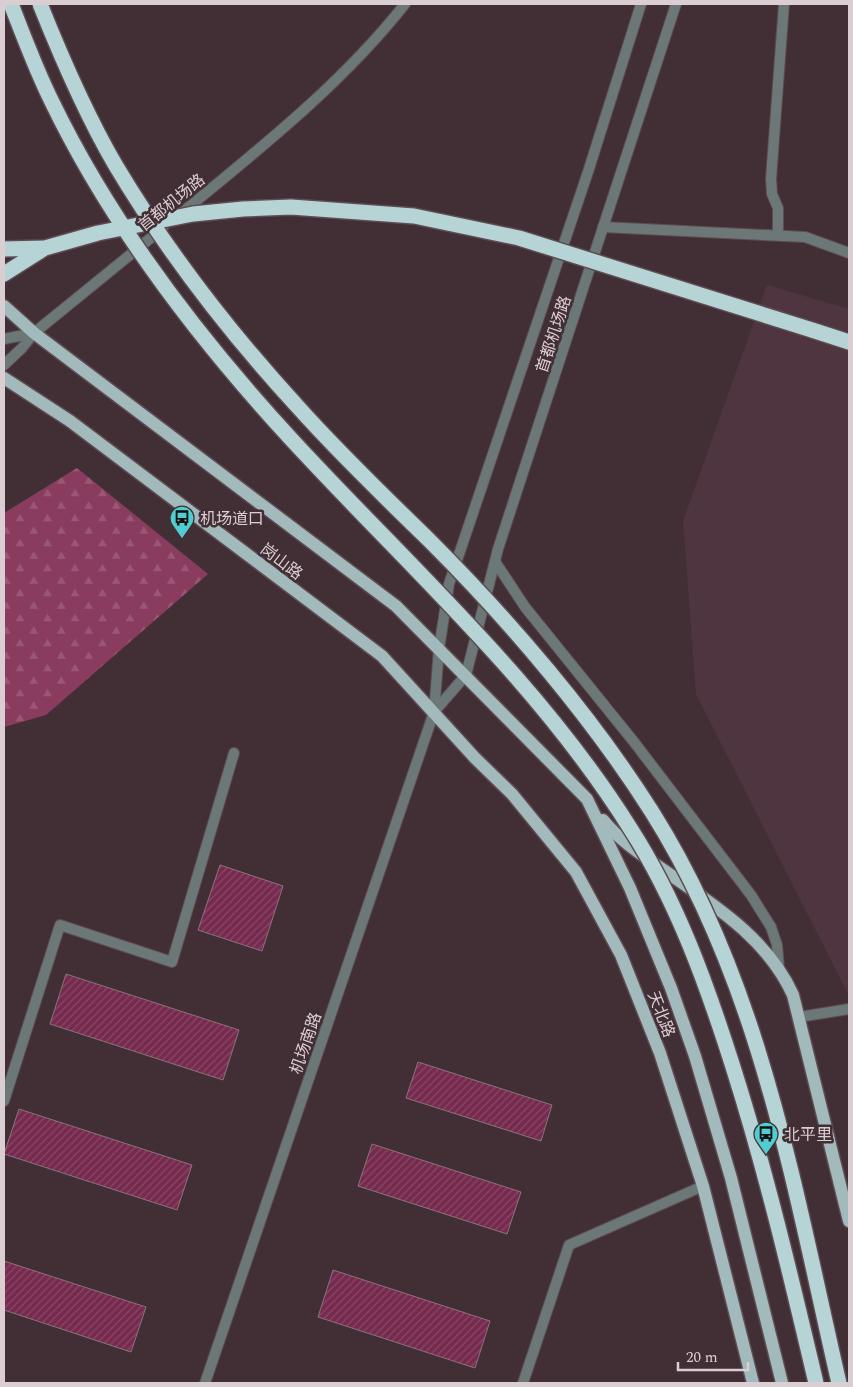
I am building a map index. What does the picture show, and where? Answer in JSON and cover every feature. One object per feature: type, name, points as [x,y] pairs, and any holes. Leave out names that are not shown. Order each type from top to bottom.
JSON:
[{"type":"highway","points":[[11,4],[51,102],[87,168],[134,243],[186,314],[292,440],[473,628],[520,680],[569,739],[630,826],[660,881],[712,1002],[754,1135],[816,1383]]},
{"type":"highway","points":[[40,4],[70,75],[111,157],[179,263],[256,361],[300,410],[479,593],[560,686],[619,762],[681,860],[723,949],[763,1060],[784,1138],[839,1383]]},
{"type":"highway","points":[[4,249],[45,248],[98,232],[176,217],[243,209],[291,207],[414,216],[477,227],[519,238],[849,342]]},
{"type":"highway","points":[[4,274],[45,248]]},
{"type":"main road","points":[[4,306],[34,333]]},
{"type":"main road","name":"岗山路","points":[[34,333],[396,606],[466,676]]},
{"type":"main road","name":"岗山路","points":[[4,378],[70,421],[382,656],[434,712]]},
{"type":"main road","name":"天北路","points":[[466,676],[588,800],[621,840],[734,922],[766,951],[779,968],[793,995],[849,1221]]},
{"type":"main road","name":"天北路","points":[[434,712],[512,794],[576,872],[598,909],[631,978],[660,1054],[703,1186],[753,1383]]},
{"type":"main road","name":"天北路","points":[[588,800],[630,888],[671,988],[695,1056],[731,1178],[782,1383]]},
{"type":"street","name":"首都机场路","points":[[4,365],[22,348],[34,333],[275,137],[377,39],[406,4]]},
{"type":"street","name":"首都机场路","points":[[434,712],[439,649],[449,584],[588,172],[641,4]]},
{"type":"street","name":"首都机场路","points":[[466,676],[496,564],[498,548],[676,4]]},
{"type":"street","points":[[778,235],[778,208],[772,194],[771,179],[784,4]]},
{"type":"street","points":[[603,227],[805,237],[849,253]]},
{"type":"street","name":"首都机场路","points":[[4,339],[34,333]]},
{"type":"street","points":[[496,564],[524,607],[652,765],[751,895],[770,927],[777,945],[779,968]]},
{"type":"street","points":[[434,712],[466,676]]},
{"type":"street","name":"机场南路","points":[[205,1383],[434,712]]},
{"type":"street","points":[[4,1102],[60,926],[172,962],[234,754]]},
{"type":"street","points":[[799,1017],[849,1009]]},
{"type":"street","points":[[524,1383],[569,1245],[703,1186]]},
{"type":"shaded area","points":[[767,285],[849,309],[849,996],[696,694],[683,521]]},
{"type":"green space","points":[[77,468],[208,574],[46,715],[4,727],[4,513]]},
{"type":"building","points":[[220,865],[283,886],[262,951],[198,930]]},
{"type":"building","points":[[66,974],[239,1030],[223,1080],[50,1024]]},
{"type":"building","points":[[418,1062],[552,1105],[541,1141],[406,1098]]},
{"type":"building","points":[[19,1109],[192,1165],[177,1210],[4,1154]]},
{"type":"building","points":[[372,1144],[521,1192],[507,1234],[358,1186]]},
{"type":"building","points":[[4,1261],[146,1307],[131,1352],[4,1310]]},
{"type":"building","points":[[333,1270],[490,1321],[475,1368],[318,1317]]},
{"type":"place","name":"机场道口","points":[[182,539]]},
{"type":"place","name":"北平里","points":[[766,1155]]}]
